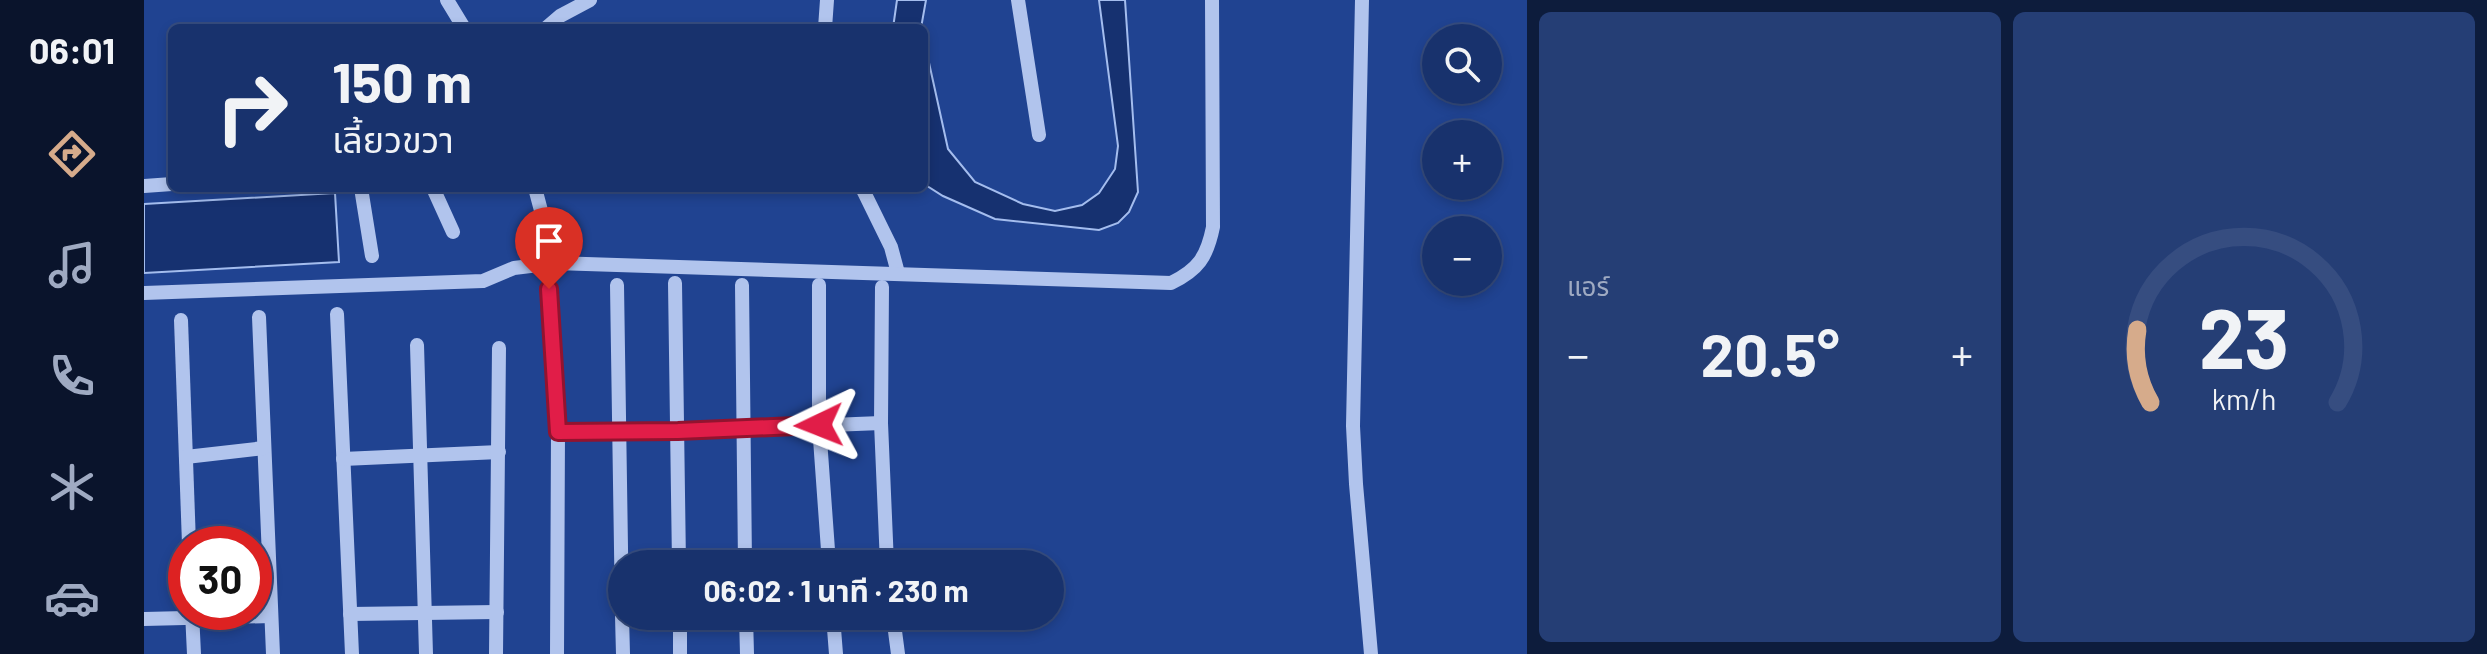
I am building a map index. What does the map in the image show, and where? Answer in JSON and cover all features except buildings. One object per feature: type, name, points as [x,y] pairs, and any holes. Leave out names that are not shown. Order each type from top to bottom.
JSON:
[{"type":"street","points":[[447,0],[462,24]]},
{"type":"street","points":[[551,24],[590,0]]},
{"type":"street","points":[[825,24],[827,0]]},
{"type":"street","points":[[1018,0],[1039,135]]},
{"type":"street","points":[[144,293],[483,281],[514,268],[555,263],[1171,283],[1197,266],[1205,255],[1213,227],[1212,0]]},
{"type":"street","points":[[1362,0],[1353,426],[1371,654]]},
{"type":"street","points":[[144,186],[168,184]]},
{"type":"street","points":[[362,192],[372,256]]},
{"type":"street","points":[[435,192],[453,232]]},
{"type":"street","points":[[536,192],[555,263]]},
{"type":"street","points":[[864,192],[891,247],[898,273]]},
{"type":"street","points":[[675,283],[679,550]]},
{"type":"street","points":[[617,285],[621,550]]},
{"type":"street","points":[[742,285],[745,550]]},
{"type":"street","points":[[819,285],[819,425],[828,550]]},
{"type":"street","points":[[882,287],[881,423],[886,550]]},
{"type":"street","points":[[549,289],[558,432],[557,654]]},
{"type":"street","points":[[337,314],[352,654]]},
{"type":"street","points":[[259,317],[267,526]]},
{"type":"street","points":[[181,320],[188,526]]},
{"type":"street","points":[[417,345],[426,654]]},
{"type":"street","points":[[496,654],[499,348]]},
{"type":"street","points":[[558,432],[881,423]]},
{"type":"street","points":[[186,457],[264,448]]},
{"type":"street","points":[[343,459],[499,452]]},
{"type":"street","points":[[350,614],[497,612]]},
{"type":"street","points":[[144,619],[168,617]]},
{"type":"street","points":[[193,630],[194,654]]},
{"type":"street","points":[[272,630],[273,654]]},
{"type":"street","points":[[622,630],[623,654]]},
{"type":"street","points":[[680,630],[680,654]]},
{"type":"street","points":[[746,630],[747,654]]},
{"type":"street","points":[[834,630],[836,654]]},
{"type":"street","points":[[895,630],[898,654]]},
{"type":"water","points":[[897,0],[926,0],[922,24],[894,24]]},
{"type":"water","points":[[1099,0],[1125,0],[1138,192],[1129,212],[1118,223],[1099,230],[995,219],[928,187],[928,58],[948,149],[975,182],[1023,204],[1055,211],[1082,205],[1099,193],[1115,169],[1118,146]]},
{"type":"water","points":[[335,193],[339,262],[144,273],[144,204]]},
{"type":"route","points":[[549,289],[558,432],[819,425]]}]
